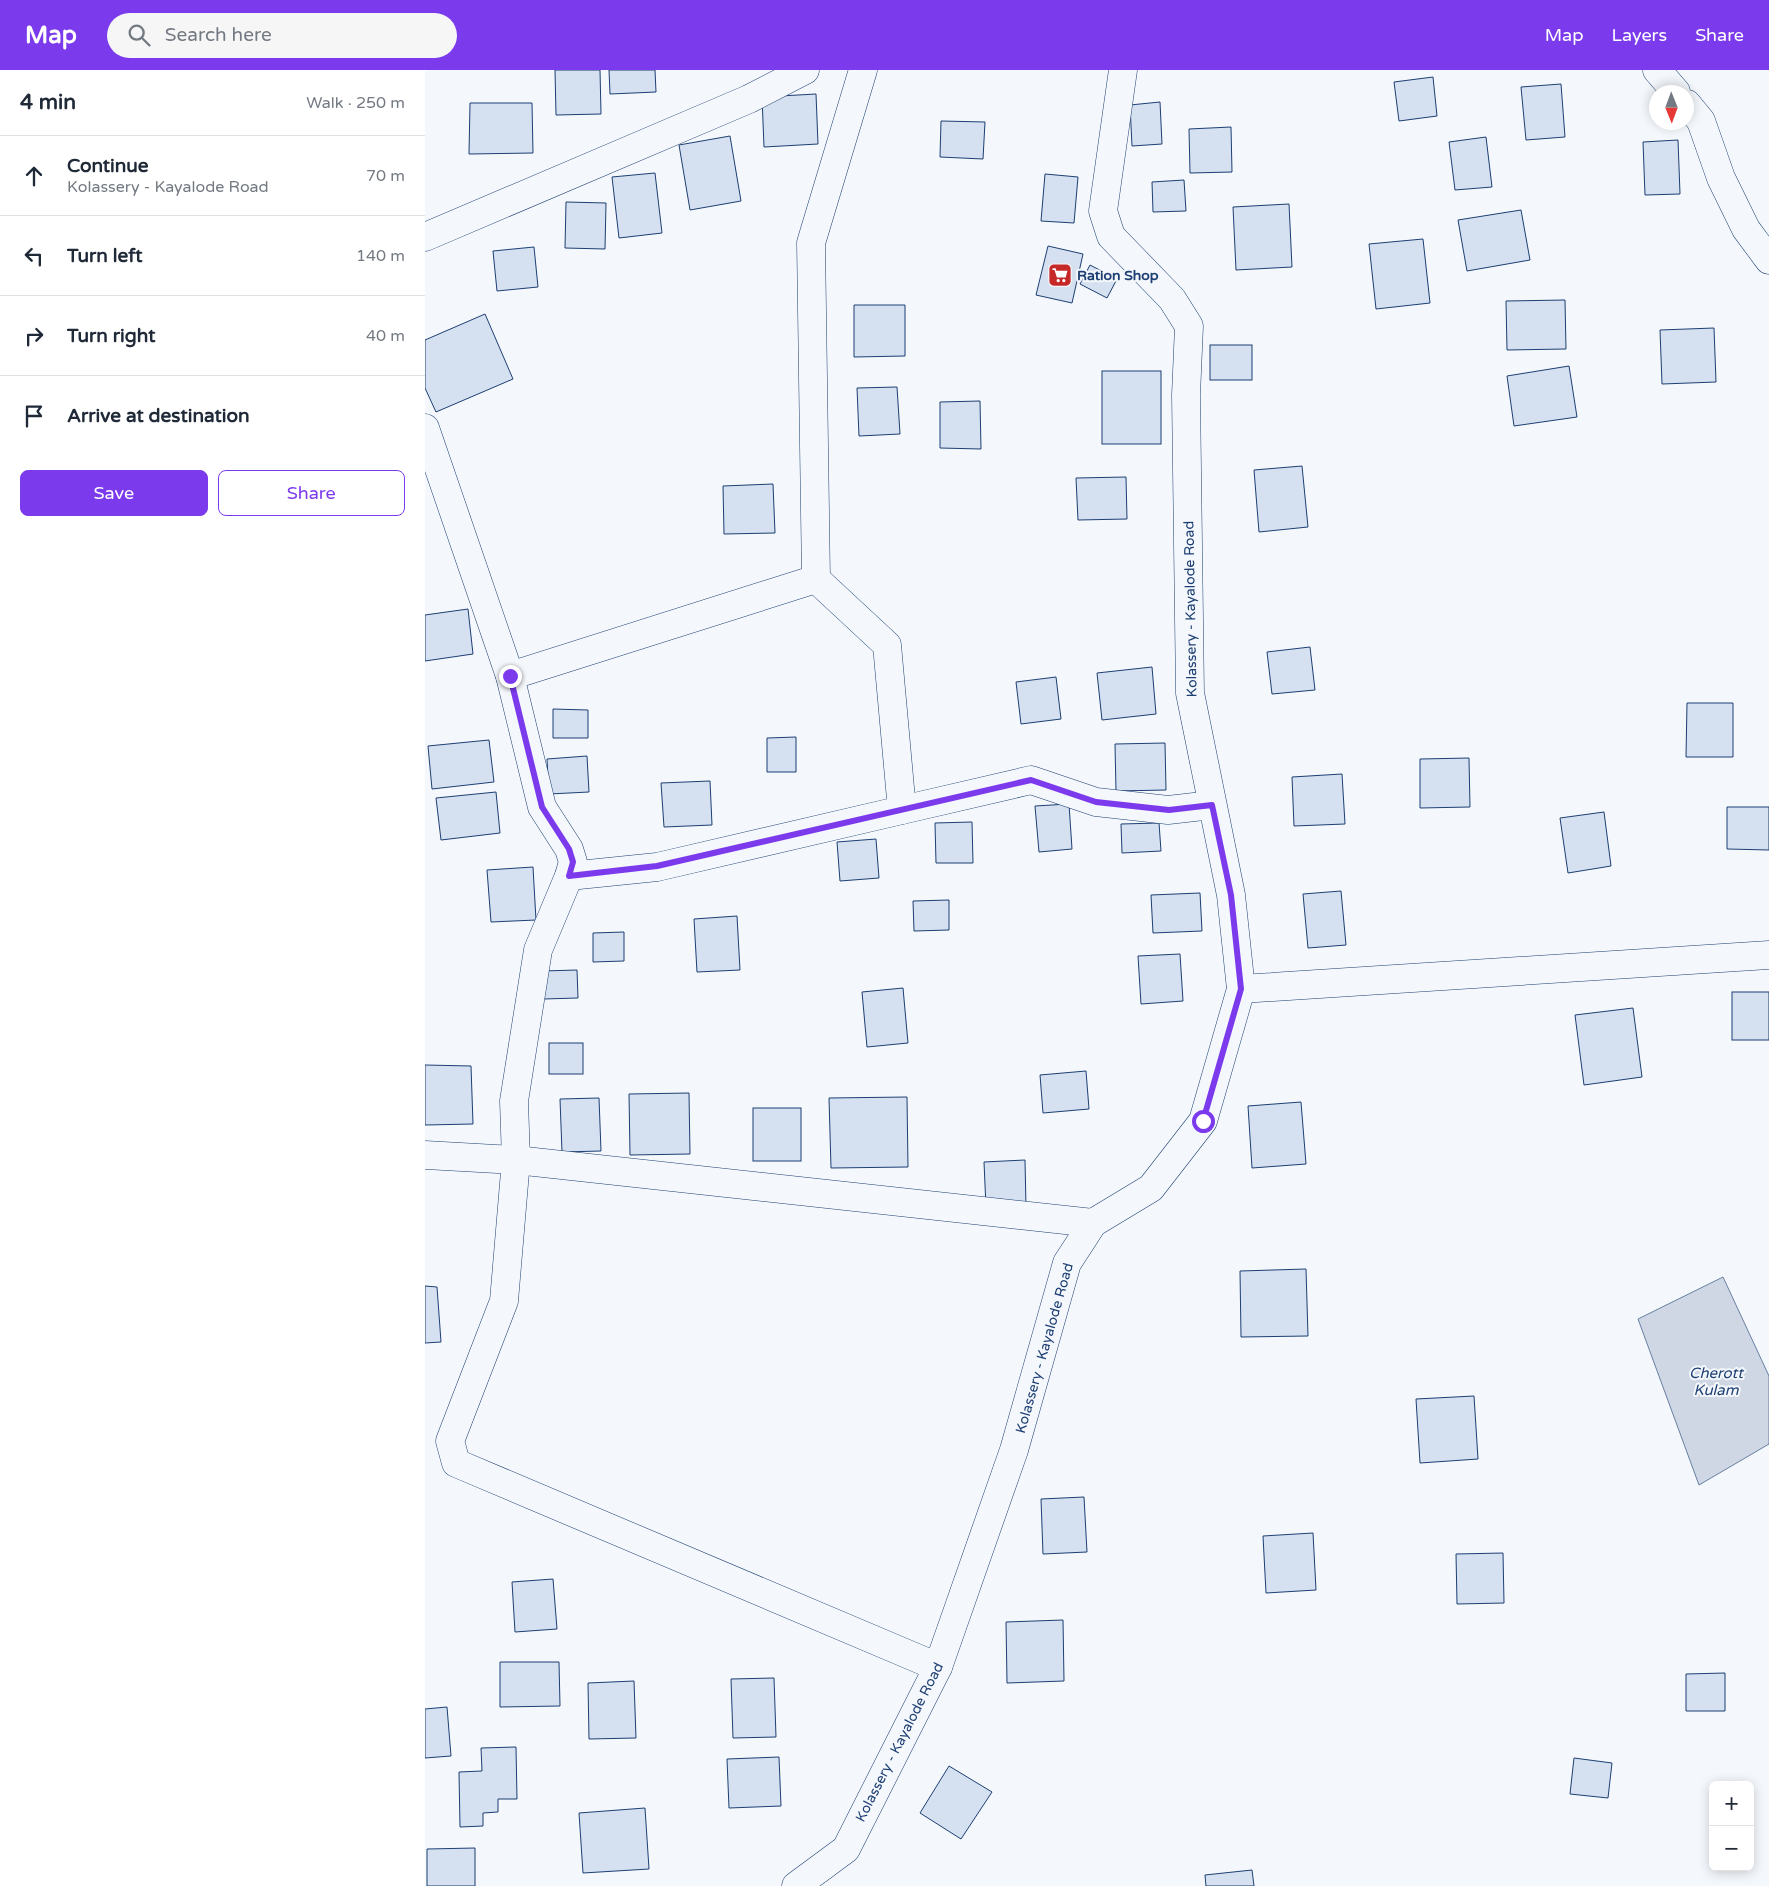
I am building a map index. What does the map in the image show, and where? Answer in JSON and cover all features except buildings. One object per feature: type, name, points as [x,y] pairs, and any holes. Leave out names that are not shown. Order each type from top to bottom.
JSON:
[{"type":"street","points":[[425,236],[749,99],[805,70]]},
{"type":"street","points":[[863,70],[811,243],[816,579],[887,644],[901,810]]},
{"type":"street","name":"Kolassery - Kayalode Road","points":[[796,1886],[846,1849],[938,1667],[1014,1450],[1067,1263],[1093,1223],[1151,1188],[1203,1121],[1241,989],[1231,895],[1190,693],[1186,395],[1189,326],[1173,299],[1111,236],[1103,211],[1123,70]]},
{"type":"street","points":[[1657,70],[1670,85]]},
{"type":"street","points":[[1694,112],[1701,121],[1721,178],[1746,229],[1769,260]]},
{"type":"street","points":[[425,428],[510,676],[542,807],[569,849],[573,862],[538,950],[514,1101],[517,1160],[505,1301],[450,1441],[456,1463],[938,1667]]},
{"type":"street","points":[[510,676],[816,579]]},
{"type":"street","points":[[569,876],[657,866],[1031,780],[1096,802],[1169,810],[1212,805]]},
{"type":"street","points":[[1241,989],[1769,955]]},
{"type":"street","points":[[425,1155],[517,1160],[1093,1223]]},
{"type":"water","name":"Cherott Kulam","points":[[1723,1277],[1769,1376],[1769,1444],[1699,1485],[1638,1319]]},
{"type":"place","name":"Ration Shop","points":[[1060,275]]},
{"type":"route","points":[[510,676],[542,807],[569,849],[573,862],[569,876],[657,866],[1031,780],[1096,802],[1169,810],[1212,805],[1231,895],[1241,989],[1203,1121]]}]
